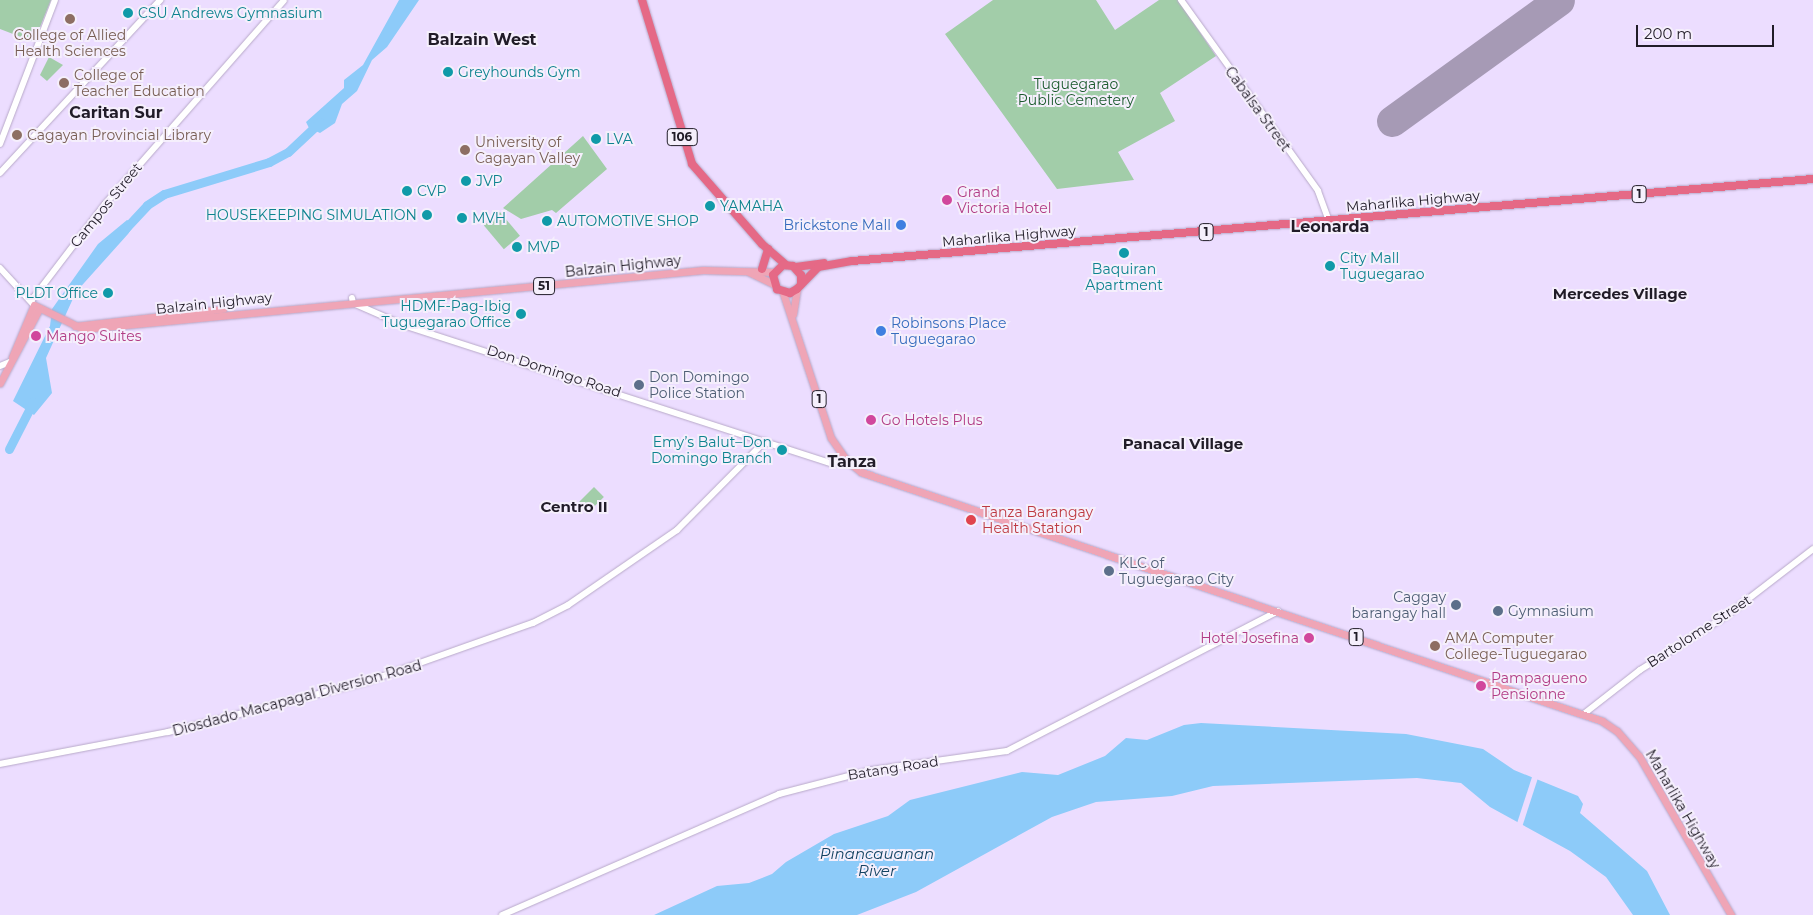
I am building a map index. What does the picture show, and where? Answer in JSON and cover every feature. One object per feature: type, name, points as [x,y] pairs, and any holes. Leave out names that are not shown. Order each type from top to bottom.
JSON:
[{"type":"highway","name":"106","points":[[642,0],[692,164],[768,250],[786,265]]},
{"type":"highway","name":"Maharlika Highway","points":[[796,267],[1813,179]]},
{"type":"highway","name":"106","points":[[768,250],[776,270]]},
{"type":"highway","points":[[762,269],[768,250]]},
{"type":"highway","name":"Maharlika Highway","points":[[799,287],[818,267],[836,263]]},
{"type":"highway","points":[[774,284],[776,270],[786,265]]},
{"type":"highway","name":"1","points":[[774,284],[783,293],[799,287],[801,275],[796,267],[786,265]]},
{"type":"main road","points":[[0,144],[55,0]]},
{"type":"main road","points":[[0,173],[160,0]]},
{"type":"main road","name":"Campos Street","points":[[37,307],[105,204],[284,0]]},
{"type":"main road","name":"Cabalsa Street","points":[[1181,0],[1318,191],[1329,221]]},
{"type":"main road","points":[[0,268],[37,307],[0,383]]},
{"type":"main road","name":"Balzain Highway","points":[[37,307],[83,328],[353,301],[706,270],[744,270]]},
{"type":"main road","name":"51","points":[[744,270],[776,270]]},
{"type":"main road","name":"51","points":[[744,270],[774,284]]},
{"type":"main road","name":"Maharlika Highway","points":[[793,314],[799,287]]},
{"type":"main road","name":"Maharlika Highway","points":[[783,293],[793,314],[831,438],[847,461],[867,475],[1585,713],[1617,731],[1639,756],[1731,915]]},
{"type":"main road","name":"Don Domingo Road","points":[[353,301],[403,325],[831,463],[847,461]]},
{"type":"main road","points":[[0,366],[11,359]]},
{"type":"main road","name":"Diosdado Macapagal Diversion Road","points":[[0,764],[168,732],[374,680],[533,623],[568,605],[677,530],[765,441]]},
{"type":"main road","name":"Bartolome Street","points":[[1585,713],[1640,670],[1742,605],[1813,549]]},
{"type":"main road","name":"Batang Road","points":[[502,915],[779,794],[872,770],[1007,751],[1278,612]]},
{"type":"green space","points":[[0,0],[51,0],[34,42],[0,29]]},
{"type":"green space","name":"Tuguegarao Public Cemetery","points":[[993,0],[1096,0],[1115,30],[1159,0],[1178,0],[1216,56],[1160,93],[1175,121],[1118,152],[1134,180],[1057,189],[945,34]]},
{"type":"green space","points":[[49,57],[63,65],[47,81],[40,75]]},
{"type":"green space","points":[[583,136],[607,169],[556,213],[552,210],[521,219],[503,208]]},
{"type":"green space","points":[[500,212],[520,236],[504,249],[484,225]]},
{"type":"green space","points":[[594,487],[604,497],[587,514],[577,504]]},
{"type":"water","points":[[399,0],[419,0],[387,47],[372,60],[357,91],[342,104],[335,123],[320,133],[309,128],[306,122],[344,88],[344,80],[363,65]]},
{"type":"water","points":[[127,220],[135,224],[76,292],[46,358],[52,393],[34,415],[13,401],[50,326],[52,309],[98,244]]},
{"type":"water","name":"Pinancauanan River","points":[[1201,723],[1406,734],[1483,749],[1514,770],[1578,796],[1583,804],[1580,813],[1647,871],[1670,915],[1633,915],[1606,877],[1570,851],[1490,807],[1461,783],[1417,778],[1213,786],[1172,796],[1096,802],[1052,817],[916,892],[857,915],[654,915],[717,886],[749,883],[772,874],[786,862],[834,834],[888,816],[910,800],[1022,772],[1058,775],[1105,756],[1126,738],[1147,740],[1184,725]]},
{"type":"pier","points":[[1533,774],[1539,776],[1522,826],[1517,824]]},
{"type":"waterway","points":[[124,230],[147,205],[164,194],[269,162],[288,152],[320,122]]},
{"type":"waterway","points":[[9,449],[33,402]]},
{"type":"runway","points":[[1392,121],[1559,0]]},
{"type":"place","name":"CSU Andrews Gymnasium","points":[[128,13]]},
{"type":"place","name":"College of Allied Health Sciences","points":[[70,19]]},
{"type":"place","name":"Greyhounds Gym","points":[[448,72]]},
{"type":"place","name":"College of Teacher Education","points":[[64,83]]},
{"type":"place","name":"Cagayan Provincial Library","points":[[17,135]]},
{"type":"place","name":"LVA","points":[[596,139]]},
{"type":"place","name":"University of Cagayan Valley","points":[[465,150]]},
{"type":"place","name":"JVP","points":[[466,181]]},
{"type":"place","name":"CVP","points":[[407,191]]},
{"type":"place","name":"Grand Victoria Hotel","points":[[947,200]]},
{"type":"place","name":"YAMAHA","points":[[710,206]]},
{"type":"place","name":"HOUSEKEEPING SIMULATION","points":[[427,215]]},
{"type":"place","name":"MVH","points":[[462,218]]},
{"type":"place","name":"AUTOMOTIVE SHOP","points":[[547,221]]},
{"type":"place","name":"Brickstone Mall","points":[[901,225]]},
{"type":"place","name":"MVP","points":[[517,247]]},
{"type":"place","name":"Baquiran Apartment","points":[[1124,253]]},
{"type":"place","name":"City Mall Tuguegarao","points":[[1330,266]]},
{"type":"place","name":"PLDT Office","points":[[108,293]]},
{"type":"place","name":"HDMF-Pag-Ibig Tuguegarao Office","points":[[521,314]]},
{"type":"place","name":"Robinsons Place Tuguegarao","points":[[881,331]]},
{"type":"place","name":"Mango Suites","points":[[36,336]]},
{"type":"place","name":"Don Domingo Police Station","points":[[639,385]]},
{"type":"place","name":"Go Hotels Plus","points":[[871,420]]},
{"type":"place","name":"Emy’s Balut–Don Domingo Branch","points":[[782,450]]},
{"type":"place","name":"Tanza Barangay Health Station","points":[[971,520]]},
{"type":"place","name":"KLC of Tuguegarao City","points":[[1109,571]]},
{"type":"place","name":"Caggay barangay hall","points":[[1456,605]]},
{"type":"place","name":"Gymnasium","points":[[1498,611]]},
{"type":"place","name":"Hotel Josefina","points":[[1309,638]]},
{"type":"place","name":"AMA Computer College-Tuguegarao","points":[[1435,646]]},
{"type":"place","name":"Pampagueno Pensionne","points":[[1481,686]]},
{"type":"district","name":"Balzain West","points":[[482,40]]},
{"type":"district","name":"Caritan Sur","points":[[116,113]]},
{"type":"district","name":"Leonarda","points":[[1330,227]]},
{"type":"district","name":"Mercedes Village","points":[[1620,294]]},
{"type":"district","name":"Panacal Village","points":[[1183,444]]},
{"type":"district","name":"Tanza","points":[[852,462]]},
{"type":"district","name":"Centro II","points":[[574,507]]}]
